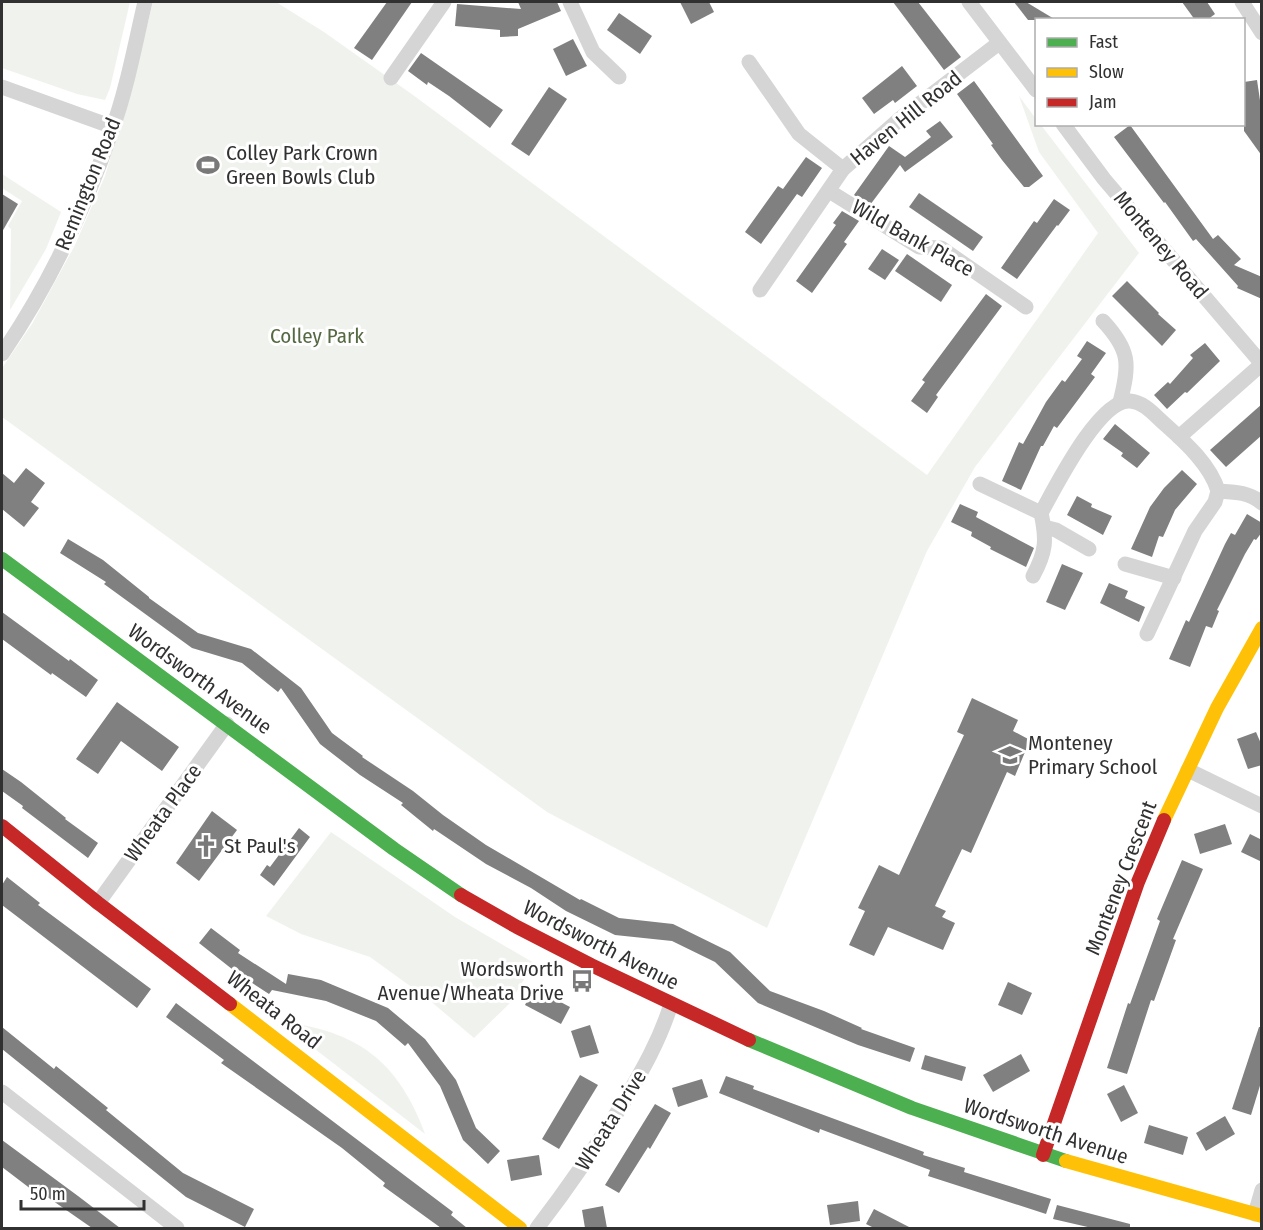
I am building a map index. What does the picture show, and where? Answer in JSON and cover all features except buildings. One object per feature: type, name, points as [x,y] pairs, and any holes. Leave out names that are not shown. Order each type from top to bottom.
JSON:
[{"type":"street","name":"Remington Road","points":[[2,354],[49,275],[72,230],[113,127],[145,2]]},
{"type":"street","points":[[391,78],[444,2]]},
{"type":"street","points":[[570,2],[593,52],[619,77]]},
{"type":"street","points":[[969,2],[1035,89]]},
{"type":"street","points":[[1242,2],[1262,33]]},
{"type":"street","name":"Haven Hill Road","points":[[760,290],[843,170],[901,118],[999,43]]},
{"type":"street","points":[[749,62],[800,134],[843,170]]},
{"type":"street","points":[[2,87],[113,127]]},
{"type":"street","name":"Monteney Road","points":[[1064,126],[1104,179],[1262,364]]},
{"type":"street","name":"Wild Bank Place","points":[[829,191],[919,247],[941,248],[1026,307]]},
{"type":"street","points":[[1103,321],[1119,338],[1126,360],[1126,379],[1120,402]]},
{"type":"street","points":[[1179,437],[1262,364]]},
{"type":"street","points":[[1033,576],[1044,552],[1042,520],[1075,452],[1110,408],[1120,402],[1131,401],[1143,405],[1179,437],[1211,474],[1218,491],[1215,502],[1195,531],[1147,634]]},
{"type":"street","points":[[980,484],[1089,549]]},
{"type":"street","points":[[1218,491],[1241,492],[1253,496],[1262,503]]},
{"type":"street","name":"Wordsworth Avenue","points":[[2,559],[394,849],[460,894],[517,927],[746,1039],[912,1108],[1043,1155],[1258,1215]]},
{"type":"street","points":[[1125,564],[1174,578]]},
{"type":"street","name":"Monteney Crescent","points":[[1043,1155],[1134,894],[1163,822],[1217,708],[1262,628]]},
{"type":"street","name":"Wheata Place","points":[[98,903],[227,724]]},
{"type":"street","points":[[1188,770],[1262,806]]},
{"type":"street","name":"Wheata Road","points":[[2,826],[98,903],[520,1228]]},
{"type":"street","name":"Wheata Drive","points":[[537,1228],[572,1184],[633,1086],[665,1025],[671,1004]]},
{"type":"street","points":[[2,1092],[177,1228]]},
{"type":"street","points":[[1258,1215],[1262,1190]]},
{"type":"green space","points":[[2,2],[130,2],[110,88],[105,100],[77,94],[2,68]]},
{"type":"green space","name":"Colley Park","points":[[153,2],[276,2],[324,32],[413,95],[927,475],[1098,233],[1039,152],[1019,96],[1035,118],[1035,126],[1042,126],[1139,253],[975,467],[927,551],[767,928],[547,812],[2,417],[2,368],[32,324],[75,245],[105,176]]},
{"type":"green space","points":[[2,174],[61,212],[46,249],[10,310],[11,229],[8,226],[22,201],[2,188]]},
{"type":"green space","points":[[331,832],[455,917],[534,963],[509,1004],[474,1038],[428,999],[370,957],[301,934],[266,916]]},
{"type":"green space","points":[[280,1022],[331,1033],[353,1042],[371,1054],[388,1069],[402,1087],[425,1134]]},
{"type":"traffic: fast","points":[[2,559],[394,849],[461,895]]},
{"type":"traffic: fast","points":[[749,1040],[912,1108],[1066,1161]]},
{"type":"traffic: slow","points":[[1164,820],[1217,708],[1262,628]]},
{"type":"traffic: slow","points":[[230,1004],[520,1228]]},
{"type":"traffic: slow","points":[[1066,1161],[1262,1216]]},
{"type":"traffic: jam","points":[[1043,1155],[1138,882],[1164,820]]},
{"type":"traffic: jam","points":[[2,826],[230,1004]]},
{"type":"traffic: jam","points":[[461,895],[591,965],[749,1040]]},
{"type":"place","name":"Colley Park Crown Green Bowls Club","points":[[208,165]]},
{"type":"place","name":"Monteney Primary School","points":[[1010,755]]},
{"type":"place","name":"St Paul's","points":[[206,846]]},
{"type":"place","name":"Wordsworth Avenue/Wheata Drive","points":[[582,981]]}]
